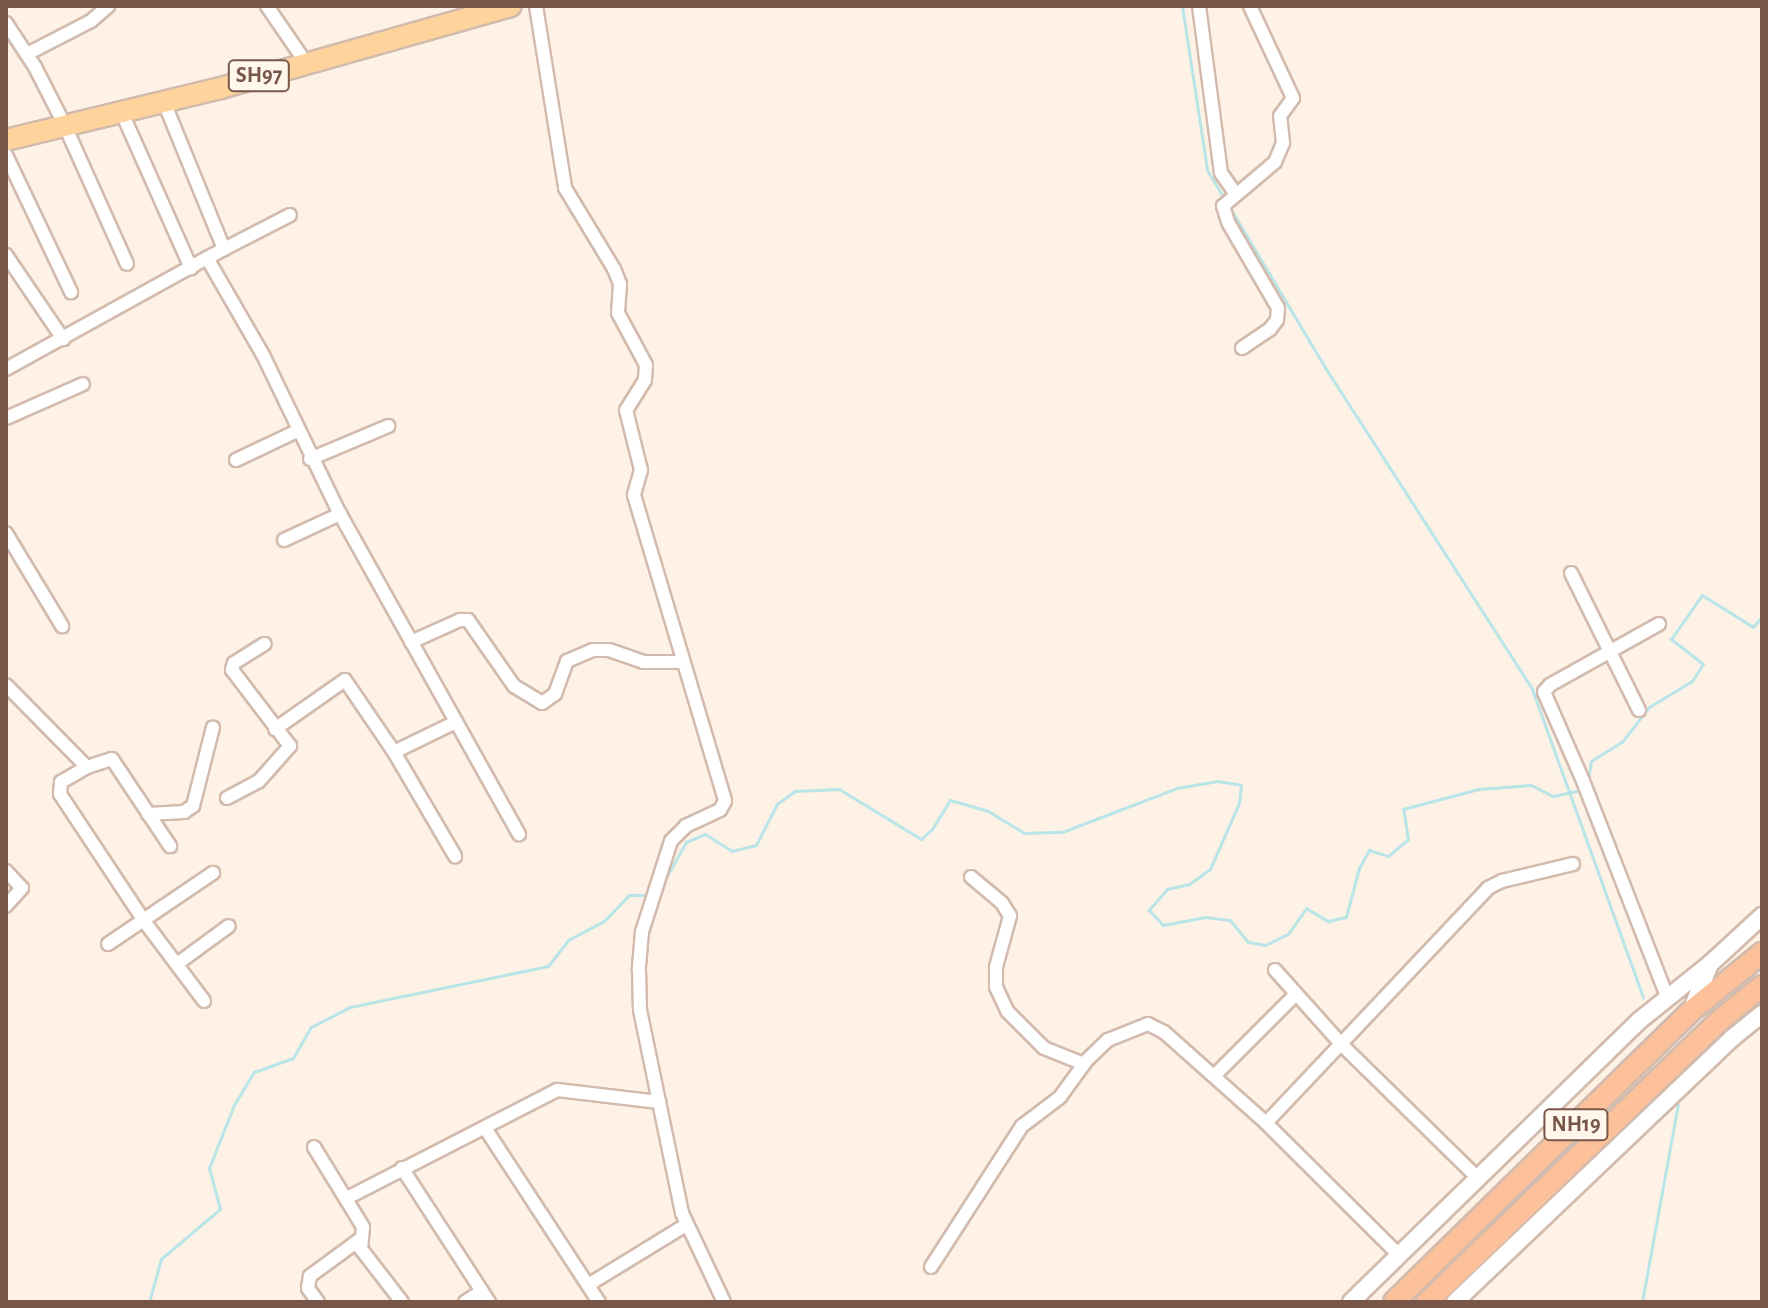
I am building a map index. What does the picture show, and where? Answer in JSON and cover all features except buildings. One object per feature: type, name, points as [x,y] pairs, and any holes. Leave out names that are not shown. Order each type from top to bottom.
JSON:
[{"type":"highway","name":"NH19","points":[[1394,1302],[1691,1011],[1762,953]]},
{"type":"highway","name":"NH19","points":[[1427,1302],[1718,1022],[1762,986]]},
{"type":"main road","name":"SH97","points":[[6,140],[164,102],[511,6]]},
{"type":"street","points":[[27,54],[91,21],[108,6]]},
{"type":"street","points":[[267,6],[306,63]]},
{"type":"street","points":[[536,6],[565,188],[614,269],[620,284],[621,321],[646,365],[645,380],[626,410],[641,470],[634,495],[681,662],[725,801],[720,810],[686,826],[671,841],[654,889],[640,957],[640,1010],[686,1225],[724,1302]]},
{"type":"street","points":[[1199,6],[1221,173],[1235,193]]},
{"type":"street","points":[[1242,348],[1270,329],[1277,320],[1278,308],[1228,222],[1223,206],[1259,176],[1282,151],[1280,116],[1293,98],[1250,6]]},
{"type":"street","points":[[8,30],[27,54],[65,126],[127,264]]},
{"type":"street","points":[[164,102],[224,249]]},
{"type":"street","points":[[122,113],[191,268]]},
{"type":"street","points":[[6,155],[71,292]]},
{"type":"street","points":[[6,369],[290,215]]},
{"type":"street","points":[[6,255],[63,339]]},
{"type":"street","points":[[207,258],[263,355],[310,459],[519,834]]},
{"type":"street","points":[[6,418],[83,384]]},
{"type":"street","points":[[310,459],[388,426]]},
{"type":"street","points":[[236,460],[297,431]]},
{"type":"street","points":[[284,540],[340,514]]},
{"type":"street","points":[[6,533],[62,626]]},
{"type":"street","points":[[1571,573],[1639,710]]},
{"type":"street","points":[[411,642],[460,620],[468,620],[514,686],[542,703],[555,694],[567,661],[593,650],[609,650],[643,662],[681,662]]},
{"type":"street","points":[[1659,624],[1550,685],[1544,692],[1583,781],[1667,997]]},
{"type":"street","points":[[227,798],[259,781],[288,750],[288,743],[232,667],[264,644]]},
{"type":"street","points":[[275,729],[342,680],[394,752],[455,856]]},
{"type":"street","points":[[6,685],[87,767]]},
{"type":"street","points":[[394,752],[456,722]]},
{"type":"street","points":[[148,814],[184,812],[193,806],[213,727]]},
{"type":"street","points":[[170,846],[112,759],[87,767],[61,782],[58,790],[144,921],[204,1001]]},
{"type":"street","points":[[1266,1123],[1488,888],[1502,881],[1573,864]]},
{"type":"street","points":[[6,871],[22,888],[6,906]]},
{"type":"street","points":[[108,944],[213,873]]},
{"type":"street","points":[[971,877],[1002,903],[1010,916],[996,967],[996,987],[1007,1011],[1044,1048],[1084,1064]]},
{"type":"street","points":[[1351,1302],[1667,997],[1710,964],[1762,916]]},
{"type":"street","points":[[177,964],[229,926]]},
{"type":"street","points":[[1691,1011],[1710,964]]},
{"type":"street","points":[[1275,970],[1342,1045],[1478,1178]]},
{"type":"street","points":[[1214,1076],[1296,994]]},
{"type":"street","points":[[1455,1302],[1731,1039],[1762,1014]]},
{"type":"street","points":[[931,1267],[1022,1126],[1060,1097],[1084,1064],[1108,1040],[1148,1024],[1164,1032],[1266,1123],[1399,1255]]},
{"type":"street","points":[[347,1198],[557,1090],[659,1102]]},
{"type":"street","points":[[485,1128],[598,1301]]},
{"type":"street","points":[[314,1147],[363,1227],[361,1249],[402,1302]]},
{"type":"street","points":[[402,1168],[486,1297],[465,1302]]},
{"type":"street","points":[[588,1285],[686,1225]]},
{"type":"street","points":[[318,1302],[308,1288],[310,1276],[362,1238]]},
{"type":"waterway","points":[[1182,6],[1207,170],[1223,197]]},
{"type":"waterway","points":[[1230,208],[1326,369],[1532,689],[1643,998]]},
{"type":"waterway","points":[[1588,780],[1591,761],[1622,742],[1649,707],[1692,681],[1703,664],[1671,639],[1702,595],[1753,627],[1762,616]]},
{"type":"waterway","points":[[664,881],[686,842],[705,834],[732,851],[756,845],[777,804],[795,791],[839,789],[921,839],[932,829],[950,800],[988,811],[1024,833],[1062,832],[1177,788],[1217,781],[1241,785],[1239,803],[1210,869],[1189,884],[1167,889],[1149,910],[1163,925],[1205,917],[1230,920],[1248,942],[1265,945],[1288,934],[1306,908],[1328,921],[1346,917],[1359,868],[1369,850],[1388,856],[1408,839],[1403,809],[1478,789],[1531,785],[1553,796],[1581,790]]},
{"type":"waterway","points":[[149,1302],[161,1259],[220,1209],[209,1168],[234,1105],[254,1072],[293,1058],[311,1027],[350,1007],[548,966],[568,940],[604,921],[629,895],[649,895]]},
{"type":"waterway","points":[[1642,1302],[1678,1104]]}]
